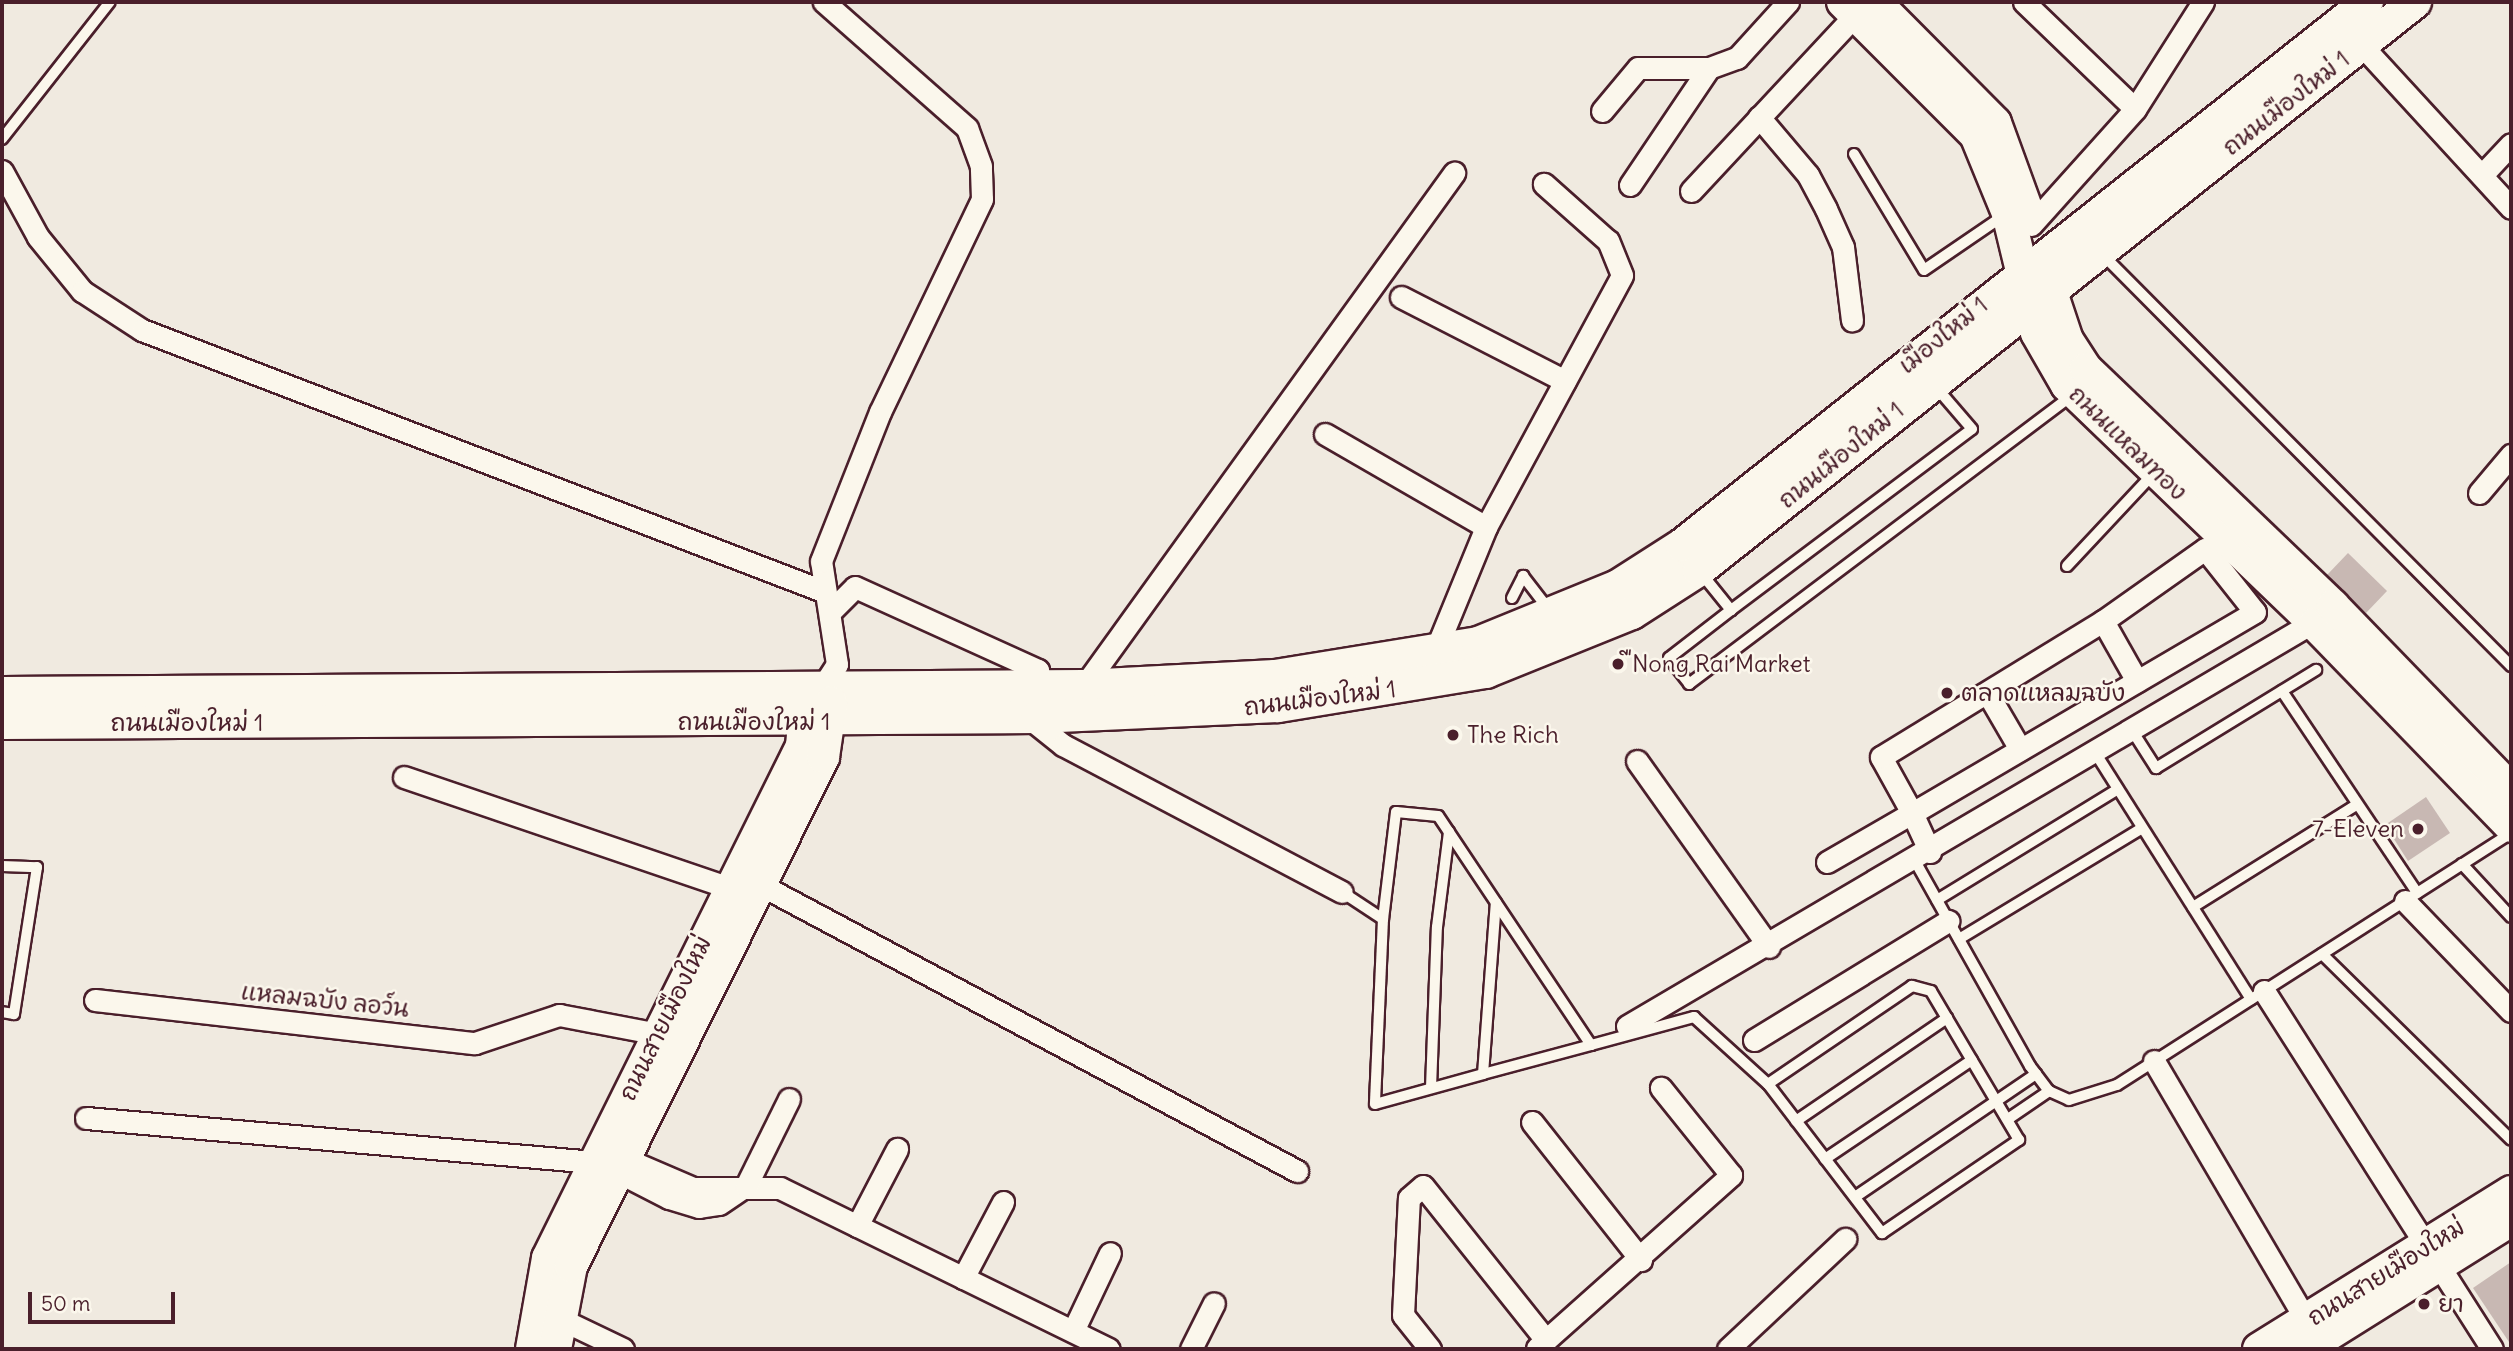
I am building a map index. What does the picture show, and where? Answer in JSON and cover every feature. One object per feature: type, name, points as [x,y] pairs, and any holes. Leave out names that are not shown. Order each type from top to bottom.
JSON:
[{"type":"street","points":[[819,704],[837,664],[830,612],[823,591],[821,561],[880,412],[982,199],[981,166],[967,128],[824,2]]},
{"type":"street","points":[[1602,111],[1638,68],[1709,68],[1737,58],[1787,2]]},
{"type":"street","points":[[2024,2],[2135,108]]},
{"type":"street","points":[[2020,219],[2135,108],[2203,2]]},
{"type":"street","name":"ถนนเมืองใหม่ 1","points":[[2,693],[819,704],[1028,716],[1278,706],[1486,672],[1632,613],[1699,570],[1923,371],[2038,297],[2098,250],[2351,34],[2367,2]]},
{"type":"street","name":"ถนนเมืองใหม่ 1","points":[[2030,265],[2351,34],[2415,2]]},
{"type":"street","points":[[1691,191],[1858,6]]},
{"type":"street","name":"ถนนแหลมทอง","points":[[1858,6],[1995,123],[2038,297],[2044,350],[2075,393],[2156,471],[2324,615],[2511,790]]},
{"type":"street","points":[[2351,34],[2511,208]]},
{"type":"street","points":[[1630,185],[1709,68]]},
{"type":"street","points":[[1759,117],[1808,175],[1826,209],[1843,247],[1852,320]]},
{"type":"street","points":[[2482,175],[2511,144]]},
{"type":"street","points":[[2,171],[38,237],[82,291],[142,330],[823,591]]},
{"type":"street","points":[[1084,686],[1454,173]]},
{"type":"street","points":[[1434,654],[1486,527],[1622,275],[1608,242],[1544,184]]},
{"type":"street","name":"เมืองใหม่ 1","points":[[1845,413],[1923,371],[2030,265]]},
{"type":"street","points":[[1401,297],[1566,381]]},
{"type":"street","name":"ถนนแหลมทอง","points":[[2038,297],[2086,369],[2324,615],[2511,826]]},
{"type":"street","name":"ถนนเมืองใหม่ 1","points":[[2,723],[819,704],[1041,687],[1275,676],[1434,654],[1554,616],[1682,545],[1845,413]]},
{"type":"street","points":[[1325,434],[1486,527]]},
{"type":"street","points":[[2479,493],[2511,454]]},
{"type":"street","points":[[1827,862],[1912,813],[2255,612],[2205,549],[2103,621],[1988,694],[1881,757],[1912,813],[1923,856]]},
{"type":"street","points":[[830,612],[855,587],[1038,670],[1041,687]]},
{"type":"street","points":[[1627,1026],[1769,947],[2133,732],[2324,615]]},
{"type":"street","points":[[2103,621],[2137,681]]},
{"type":"street","points":[[1988,694],[2020,749]]},
{"type":"street","name":"ถนนสายเมืองใหม่","points":[[532,1349],[571,1266],[611,1164],[666,1043],[743,886],[823,757],[819,704]]},
{"type":"street","points":[[1028,716],[1063,745],[1342,892]]},
{"type":"street","points":[[1637,761],[1769,947]]},
{"type":"street","points":[[404,777],[743,886],[1297,1171]]},
{"type":"street","points":[[2411,897],[2511,1011]]},
{"type":"street","points":[[1755,1040],[1953,930]]},
{"type":"street","points":[[2257,995],[2434,1256],[2492,1349]]},
{"type":"street","name":"แหลมฉบัง ลอว์น","points":[[95,1000],[475,1043],[546,1021],[666,1043]]},
{"type":"street","points":[[2154,1061],[2313,1340]]},
{"type":"street","points":[[1430,1349],[1403,1315],[1409,1198],[1423,1186],[1541,1345],[1641,1260],[1731,1175],[1661,1088]]},
{"type":"street","points":[[746,1186],[789,1099]]},
{"type":"street","points":[[86,1118],[611,1164],[694,1188],[780,1188],[1110,1349]]},
{"type":"street","points":[[1532,1122],[1641,1260]]},
{"type":"street","points":[[858,1226],[897,1149]]},
{"type":"street","name":"ถนนสายเมืองใหม่","points":[[2259,1349],[2313,1340],[2434,1256],[2511,1192]]},
{"type":"street","points":[[963,1278],[1003,1202]]},
{"type":"street","name":"ถนนสายเมืองใหม่","points":[[2434,1256],[2511,1220]]},
{"type":"street","points":[[1728,1349],[1845,1239]]},
{"type":"street","points":[[1073,1331],[1110,1253]]},
{"type":"street","points":[[1191,1349],[1214,1303]]},
{"type":"street","points":[[549,1313],[623,1349]]},
{"type":"street","name":"ถนนสายเมืองใหม่","points":[[549,1313],[555,1349]]},
{"type":"lane","points":[[2,139],[110,2]]},
{"type":"lane","points":[[1854,154],[1924,270],[2020,219]]},
{"type":"lane","points":[[2098,250],[2511,666]]},
{"type":"lane","points":[[1923,371],[1972,429],[1669,658],[1689,684],[2075,393]]},
{"type":"lane","points":[[2067,566],[2156,471]]},
{"type":"lane","points":[[1699,570],[1731,610]]},
{"type":"lane","points":[[1512,598],[1522,576],[1554,616]]},
{"type":"lane","points":[[2133,732],[2156,768],[2316,670]]},
{"type":"lane","points":[[2282,691],[2356,805],[2411,897]]},
{"type":"lane","points":[[2096,754],[2193,907],[2257,995]]},
{"type":"lane","points":[[1937,900],[2118,789]]},
{"type":"lane","points":[[2193,907],[2356,805]]},
{"type":"lane","points":[[1591,1045],[1438,816],[1396,811],[1383,919],[1375,1104],[1694,1017],[1768,1084],[1882,1233],[2019,1140],[1931,991],[1912,986],[1768,1084]]},
{"type":"lane","points":[[1953,930],[2143,828]]},
{"type":"lane","points":[[1431,1088],[1437,927],[1449,832]]},
{"type":"lane","points":[[1923,856],[1937,900],[2036,1074],[2049,1091],[2070,1100],[2093,1096],[2154,1061],[2511,833]]},
{"type":"lane","points":[[2462,864],[2511,917]]},
{"type":"lane","points":[[2,866],[37,867],[14,1014],[2,1013]]},
{"type":"lane","points":[[1342,892],[1383,919]]},
{"type":"lane","points":[[1483,1073],[1496,902]]},
{"type":"lane","points":[[2322,954],[2511,1140]]},
{"type":"lane","points":[[1796,1121],[1947,1018]]},
{"type":"lane","points":[[1825,1159],[1972,1060]]},
{"type":"lane","points":[[1855,1197],[2036,1074]]},
{"type":"lane","points":[[2008,1119],[2049,1091]]},
{"type":"building","points":[[2348,553],[2387,591],[2366,613],[2327,575]]},
{"type":"building","name":"7-Eleven","points":[[2426,797],[2450,833],[2408,861],[2385,825]]},
{"type":"building","points":[[2511,1262],[2511,1345],[2473,1288]]},
{"type":"place","name":"ืNong Rai Market","points":[[1618,664]]},
{"type":"place","name":"ตลาดแหลมฉบัง","points":[[1947,693]]},
{"type":"place","name":"The Rich","points":[[1453,735]]},
{"type":"place","name":"7-Eleven","points":[[2418,829]]},
{"type":"place","name":"ยา","points":[[2424,1304]]}]
